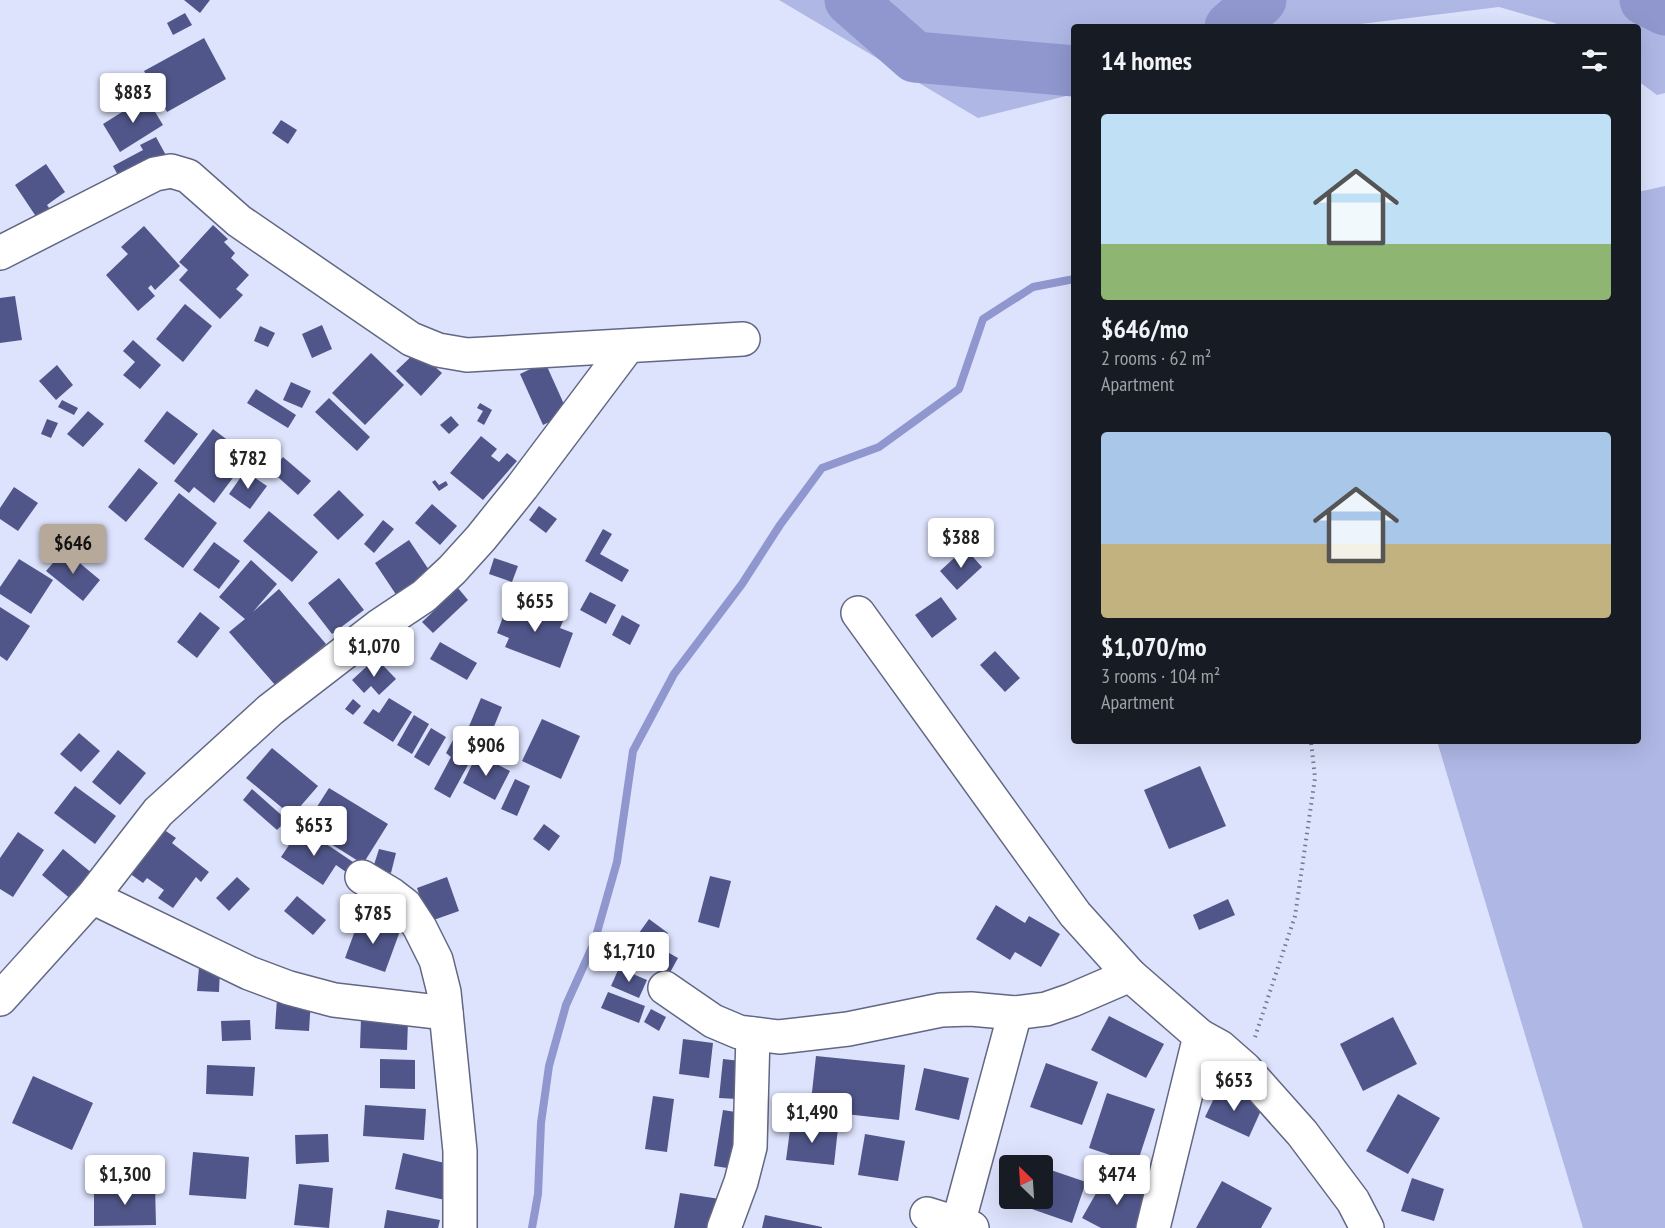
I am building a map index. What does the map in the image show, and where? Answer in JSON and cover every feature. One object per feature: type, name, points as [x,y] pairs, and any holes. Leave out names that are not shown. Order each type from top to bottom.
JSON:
[{"type":"street","points":[[0,253],[155,174],[171,171],[188,176],[239,222],[411,339],[438,350],[467,355],[743,339]]},
{"type":"street","points":[[0,999],[92,897],[158,813],[270,710],[379,626],[423,596],[452,570],[522,487],[628,346]]},
{"type":"street","points":[[858,613],[1075,914],[1130,975],[1200,1036],[1220,1047],[1245,1069],[1302,1133],[1353,1201],[1367,1228]]},
{"type":"street","points":[[362,877],[405,905],[436,960],[444,992],[460,1151],[460,1228]]},
{"type":"street","points":[[92,897],[249,973],[289,988],[334,1000],[446,1013]]},
{"type":"street","points":[[665,988],[713,1021],[739,1032],[779,1037],[848,1029],[941,1011],[971,1009],[1015,1013],[1046,1009],[1130,975]]},
{"type":"street","points":[[927,1214],[965,1226],[1015,1013]]},
{"type":"street","points":[[724,1228],[741,1182],[750,1147],[753,1034]]},
{"type":"street","points":[[1153,1228],[1200,1036]]},
{"type":"path","points":[[1245,1069],[1295,916],[1315,778],[1311,744]]},
{"type":"shaded area","points":[[779,0],[1665,0],[1665,93],[1657,95],[1641,83],[1641,24],[1556,24],[1499,7],[1360,24],[1071,24],[1071,95],[978,118]]},
{"type":"shaded area","points":[[1665,186],[1665,1228],[1583,1228],[1438,744],[1641,744],[1641,191]]},
{"type":"building","points":[[184,0],[210,0],[200,13]]},
{"type":"building","points":[[185,13],[192,25],[173,35],[167,23]]},
{"type":"building","points":[[204,38],[226,79],[167,112],[144,71]]},
{"type":"building","points":[[146,97],[163,125],[120,152],[103,124]]},
{"type":"building","points":[[281,120],[297,130],[288,144],[272,133]]},
{"type":"building","points":[[156,137],[168,159],[122,183],[113,166],[143,150],[140,145]]},
{"type":"building","points":[[46,164],[65,192],[47,205],[54,215],[41,224],[15,185]]},
{"type":"building","points":[[213,225],[228,239],[224,242],[235,253],[231,258],[249,275],[236,289],[243,295],[220,319],[179,280],[188,270],[179,262]]},
{"type":"building","points":[[144,226],[180,266],[155,290],[151,285],[148,288],[155,296],[138,311],[106,275],[128,254],[121,247]]},
{"type":"building","points":[[15,296],[22,340],[0,343],[0,298]]},
{"type":"building","points":[[185,304],[212,326],[183,362],[156,339]]},
{"type":"building","points":[[322,325],[332,349],[312,358],[302,334]]},
{"type":"building","points":[[260,326],[275,333],[268,347],[254,341]]},
{"type":"building","points":[[133,340],[161,365],[140,389],[123,375],[135,362],[123,351]]},
{"type":"building","points":[[417,351],[442,373],[421,396],[396,371]]},
{"type":"building","points":[[371,353],[404,385],[365,425],[332,393]]},
{"type":"building","points":[[545,362],[568,413],[543,425],[520,374]]},
{"type":"building","points":[[57,365],[73,385],[56,400],[39,381]]},
{"type":"building","points":[[291,382],[311,391],[302,408],[283,400]]},
{"type":"building","points":[[256,389],[296,415],[288,428],[247,403]]},
{"type":"building","points":[[329,398],[370,437],[357,451],[315,412]]},
{"type":"building","points":[[62,400],[78,408],[74,415],[58,407]]},
{"type":"building","points":[[480,403],[492,410],[484,425],[477,421],[483,411],[477,408]]},
{"type":"building","points":[[88,411],[104,424],[83,447],[67,434]]},
{"type":"building","points":[[167,411],[198,434],[174,465],[144,441]]},
{"type":"building","points":[[451,416],[459,425],[449,434],[440,425]]},
{"type":"building","points":[[47,419],[58,423],[51,438],[41,434]]},
{"type":"building","points":[[213,429],[234,445],[229,451],[244,463],[214,503],[194,487],[189,493],[174,481]]},
{"type":"building","points":[[481,436],[497,449],[491,456],[499,462],[507,453],[517,461],[483,500],[450,473]]},
{"type":"building","points":[[283,457],[311,481],[298,495],[271,471]]},
{"type":"building","points":[[139,468],[158,483],[126,522],[108,507]]},
{"type":"building","points":[[245,471],[267,486],[250,509],[229,494]]},
{"type":"building","points":[[435,480],[439,485],[446,481],[448,485],[439,491],[432,482]]},
{"type":"building","points":[[14,487],[38,503],[18,531],[0,519],[0,508]]},
{"type":"building","points":[[339,490],[364,515],[338,540],[313,515]]},
{"type":"building","points":[[179,493],[217,523],[183,568],[144,539]]},
{"type":"building","points":[[432,504],[457,526],[440,545],[415,523]]},
{"type":"building","points":[[539,506],[557,519],[546,533],[529,520]]},
{"type":"building","points":[[269,511],[318,552],[292,582],[243,541]]},
{"type":"building","points":[[383,520],[394,529],[374,553],[364,544]]},
{"type":"building","points":[[603,529],[612,534],[600,554],[629,570],[622,582],[585,561]]},
{"type":"building","points":[[409,540],[435,579],[401,602],[375,563]]},
{"type":"building","points":[[214,542],[240,561],[219,589],[193,570]]},
{"type":"building","points":[[965,548],[982,567],[957,590],[940,571]]},
{"type":"building","points":[[64,550],[100,580],[83,601],[46,571]]},
{"type":"building","points":[[494,558],[518,566],[512,582],[489,574]]},
{"type":"building","points":[[19,559],[53,580],[31,614],[0,594],[0,587]]},
{"type":"building","points":[[251,560],[277,584],[253,612],[279,589],[326,644],[276,686],[229,632],[245,619],[219,597]]},
{"type":"building","points":[[339,578],[364,610],[332,634],[308,603]]},
{"type":"building","points":[[458,588],[468,600],[433,633],[422,622]]},
{"type":"building","points":[[590,592],[616,605],[606,624],[580,610]]},
{"type":"building","points":[[941,597],[957,619],[932,638],[915,615]]},
{"type":"building","points":[[510,598],[564,619],[560,628],[573,633],[560,668],[505,647],[509,638],[497,633]]},
{"type":"building","points":[[0,607],[30,626],[7,661],[0,656]]},
{"type":"building","points":[[200,612],[220,628],[197,658],[177,642]]},
{"type":"building","points":[[622,615],[640,625],[630,645],[612,635]]},
{"type":"building","points":[[440,642],[477,663],[467,680],[430,659]]},
{"type":"building","points":[[995,651],[1020,678],[1005,692],[980,665]]},
{"type":"building","points":[[376,658],[396,679],[379,695],[371,686],[364,693],[352,680]]},
{"type":"building","points":[[389,698],[412,712],[393,742],[363,723],[373,709],[379,713]]},
{"type":"building","points":[[481,698],[502,707],[486,746],[464,738]]},
{"type":"building","points":[[353,699],[361,706],[353,715],[345,709]]},
{"type":"building","points":[[414,715],[429,724],[412,754],[397,745]]},
{"type":"building","points":[[542,719],[580,736],[561,779],[522,761]]},
{"type":"building","points":[[431,728],[446,737],[429,766],[414,757]]},
{"type":"building","points":[[79,733],[100,751],[81,772],[60,754]]},
{"type":"building","points":[[453,740],[475,752],[450,798],[434,789],[451,757],[446,753]]},
{"type":"building","points":[[272,748],[318,786],[292,816],[246,778]]},
{"type":"building","points":[[118,750],[146,773],[120,805],[92,782]]},
{"type":"building","points":[[477,754],[510,771],[495,800],[463,783]]},
{"type":"building","points":[[1200,766],[1226,826],[1169,849],[1144,790]]},
{"type":"building","points":[[515,779],[530,786],[517,816],[501,809]]},
{"type":"building","points":[[75,786],[116,816],[95,844],[54,813]]},
{"type":"building","points":[[329,788],[388,824],[363,864],[304,827]]},
{"type":"building","points":[[252,789],[287,820],[277,830],[243,800]]},
{"type":"building","points":[[544,824],[560,836],[549,851],[533,839]]},
{"type":"building","points":[[301,827],[353,862],[346,872],[336,865],[323,885],[281,857]]},
{"type":"building","points":[[163,829],[176,838],[172,843],[209,872],[201,882],[196,877],[173,908],[158,898],[164,890],[147,878],[143,883],[129,873]]},
{"type":"building","points":[[18,832],[44,850],[13,897],[0,889],[0,858]]},
{"type":"building","points":[[63,849],[93,874],[72,900],[42,875]]},
{"type":"building","points":[[379,849],[396,853],[391,873],[373,868]]},
{"type":"building","points":[[710,876],[731,881],[719,928],[698,922]]},
{"type":"building","points":[[237,877],[250,889],[229,911],[216,898]]},
{"type":"building","points":[[447,877],[459,911],[428,922],[417,888]]},
{"type":"building","points":[[297,896],[326,920],[313,935],[284,911]]},
{"type":"building","points":[[1228,899],[1235,915],[1199,930],[1193,915]]},
{"type":"building","points":[[996,905],[1025,923],[1029,916],[1060,934],[1041,967],[1015,952],[1010,960],[976,939]]},
{"type":"building","points":[[360,917],[400,931],[385,972],[345,958]]},
{"type":"building","points":[[649,919],[668,933],[645,965],[626,951]]},
{"type":"building","points":[[660,948],[678,958],[668,976],[650,967]]},
{"type":"building","points":[[199,967],[220,968],[219,992],[197,991]]},
{"type":"building","points":[[619,968],[647,980],[639,998],[611,986]]},
{"type":"building","points":[[608,992],[645,1006],[639,1023],[601,1008]]},
{"type":"building","points":[[277,998],[311,1000],[309,1031],[275,1029]]},
{"type":"building","points":[[651,1009],[666,1017],[659,1031],[644,1022]]},
{"type":"building","points":[[1109,1016],[1164,1044],[1146,1078],[1091,1050]]},
{"type":"building","points":[[1393,1017],[1417,1064],[1363,1091],[1340,1044]]},
{"type":"building","points":[[361,1018],[408,1020],[407,1050],[360,1048]]},
{"type":"building","points":[[250,1020],[251,1040],[222,1041],[221,1021]]},
{"type":"building","points":[[683,1039],[713,1043],[709,1078],[679,1074]]},
{"type":"building","points":[[816,1056],[905,1065],[899,1120],[810,1110]]},
{"type":"building","points":[[380,1059],[415,1060],[415,1089],[380,1088]]},
{"type":"building","points":[[723,1059],[741,1061],[737,1099],[719,1098]]},
{"type":"building","points":[[1046,1063],[1098,1082],[1082,1125],[1030,1107]]},
{"type":"building","points":[[207,1065],[255,1067],[253,1096],[206,1094]]},
{"type":"building","points":[[924,1068],[969,1078],[959,1120],[915,1110]]},
{"type":"building","points":[[33,1076],[93,1103],[72,1150],[12,1123]]},
{"type":"building","points":[[1220,1086],[1263,1106],[1249,1137],[1205,1117]]},
{"type":"building","points":[[1107,1093],[1155,1109],[1137,1164],[1089,1148]]},
{"type":"building","points":[[1398,1094],[1440,1118],[1408,1174],[1366,1151]]},
{"type":"building","points":[[653,1096],[674,1099],[667,1152],[645,1149]]},
{"type":"building","points":[[365,1105],[426,1109],[424,1140],[363,1136]]},
{"type":"building","points":[[723,1110],[742,1113],[734,1169],[714,1166]]},
{"type":"building","points":[[791,1122],[838,1128],[834,1165],[786,1160]]},
{"type":"building","points":[[328,1134],[329,1162],[296,1164],[295,1135]]},
{"type":"building","points":[[865,1134],[905,1141],[898,1181],[858,1175]]},
{"type":"building","points":[[193,1152],[249,1157],[246,1199],[189,1195]]},
{"type":"building","points":[[403,1153],[453,1165],[445,1200],[395,1189]]},
{"type":"building","points":[[1053,1171],[1086,1182],[1072,1223],[1032,1209],[1053,1209]]},
{"type":"building","points":[[1107,1174],[1154,1200],[1138,1228],[1101,1228],[1082,1218]]},
{"type":"building","points":[[1412,1178],[1444,1189],[1434,1221],[1401,1211]]},
{"type":"building","points":[[1222,1181],[1272,1208],[1261,1228],[1196,1228]]},
{"type":"building","points":[[299,1184],[333,1188],[329,1228],[294,1225]]},
{"type":"building","points":[[155,1185],[156,1225],[94,1226],[94,1186]]},
{"type":"building","points":[[680,1193],[720,1199],[715,1228],[674,1228]]},
{"type":"building","points":[[387,1210],[440,1220],[438,1228],[384,1228]]},
{"type":"building","points":[[765,1215],[822,1227],[822,1228],[762,1228]]},
{"type":"waterway","points":[[850,0],[915,57],[1071,71]]},
{"type":"waterway","points":[[1233,24],[1261,0]]},
{"type":"waterway","points":[[1645,0],[1665,10]]},
{"type":"waterway","points":[[532,1228],[538,1194],[541,1123],[549,1066],[566,1005],[594,943],[617,862],[633,751],[674,674],[742,584],[780,525],[822,468],[879,447],[959,389],[983,319],[1033,287],[1071,280]]}]
